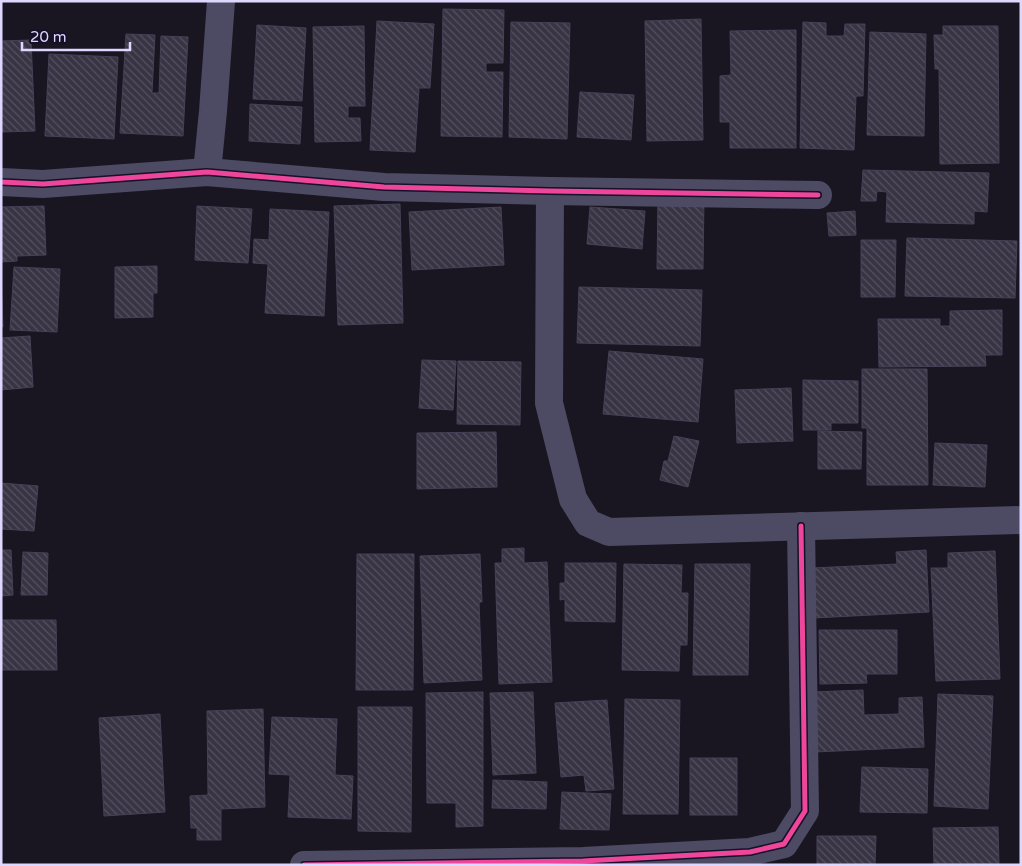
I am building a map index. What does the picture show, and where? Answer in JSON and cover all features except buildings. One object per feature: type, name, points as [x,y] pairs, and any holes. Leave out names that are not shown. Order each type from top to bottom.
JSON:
[{"type":"street","points":[[207,172],[221,1]]},
{"type":"street","points":[[1,182],[43,184],[207,172],[384,187],[818,195]]},
{"type":"street","points":[[550,191],[549,403],[574,499],[588,523],[609,532],[1021,520]]},
{"type":"street","points":[[304,865],[583,861],[750,852],[784,844],[805,811],[800,526]]},
{"type":"cycle path","points":[[1,182],[43,184],[207,172],[384,187],[818,195]]},
{"type":"cycle path","points":[[304,865],[583,861],[750,852],[784,844],[805,811],[801,526]]}]
